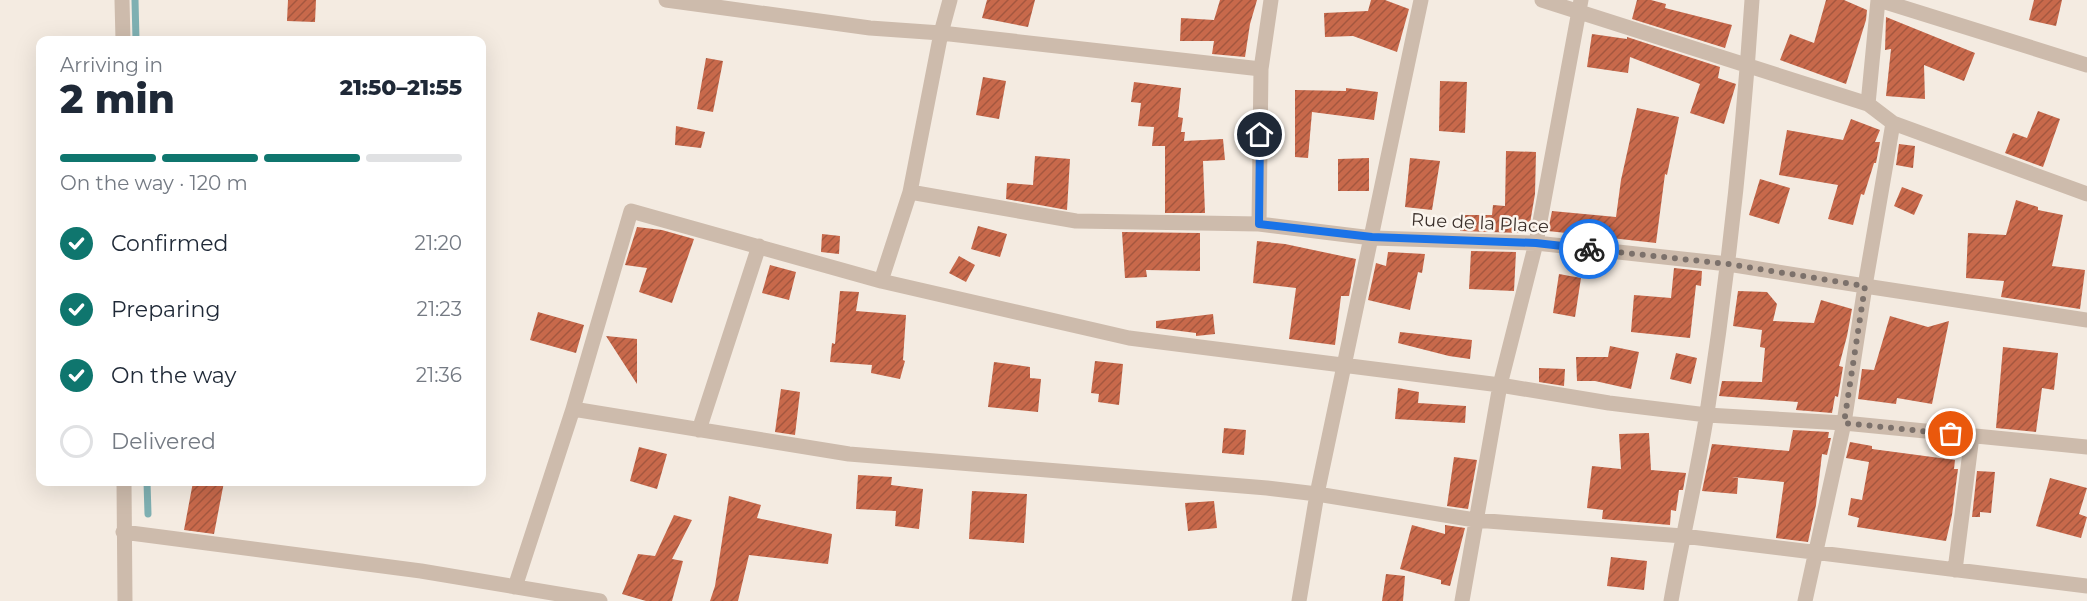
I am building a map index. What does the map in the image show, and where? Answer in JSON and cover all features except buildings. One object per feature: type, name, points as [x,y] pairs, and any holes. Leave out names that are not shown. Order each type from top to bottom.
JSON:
[{"type":"street","points":[[122,0],[123,36]]},
{"type":"street","points":[[666,0],[870,28],[940,33],[1261,69]]},
{"type":"street","points":[[881,281],[910,192],[940,33],[950,0]]},
{"type":"street","points":[[1259,224],[1261,69],[1271,0]]},
{"type":"street","points":[[1299,601],[1317,494],[1421,0]]},
{"type":"street","points":[[1542,0],[1580,5],[1748,65],[1868,104],[1893,123],[2087,194]]},
{"type":"street","points":[[1671,601],[1707,415],[1728,264],[1748,65],[1752,0]]},
{"type":"street","points":[[1868,104],[1879,0],[2087,65]]},
{"type":"street","points":[[1462,601],[1500,385],[1536,243],[1580,5]]},
{"type":"street","points":[[1804,601],[1844,423],[1893,123]]},
{"type":"street","name":"Rue de la Place","points":[[910,192],[1076,221],[1259,224],[1372,237],[1536,243],[1728,264],[2087,320]]},
{"type":"street","points":[[515,587],[573,409],[631,211],[881,281],[1130,338],[1500,385],[1609,403],[1707,415],[1844,423],[2087,447]]},
{"type":"street","points":[[699,430],[759,246]]},
{"type":"street","points":[[573,409],[849,454],[1317,494],[1475,520],[1683,536],[2087,586]]},
{"type":"street","points":[[1954,570],[1972,436]]},
{"type":"street","points":[[124,486],[125,601]]},
{"type":"street","points":[[123,532],[421,571],[600,601]]},
{"type":"street","points":[[2085,601],[2087,591]]},
{"type":"waterway","points":[[135,0],[136,36]]},
{"type":"waterway","points":[[147,486],[148,514]]},
{"type":"way so far","points":[[1589,249],[1728,264],[1865,286],[1844,423],[1951,434]]},
{"type":"route","points":[[1260,135],[1259,224],[1372,237],[1536,243],[1589,249]]}]
